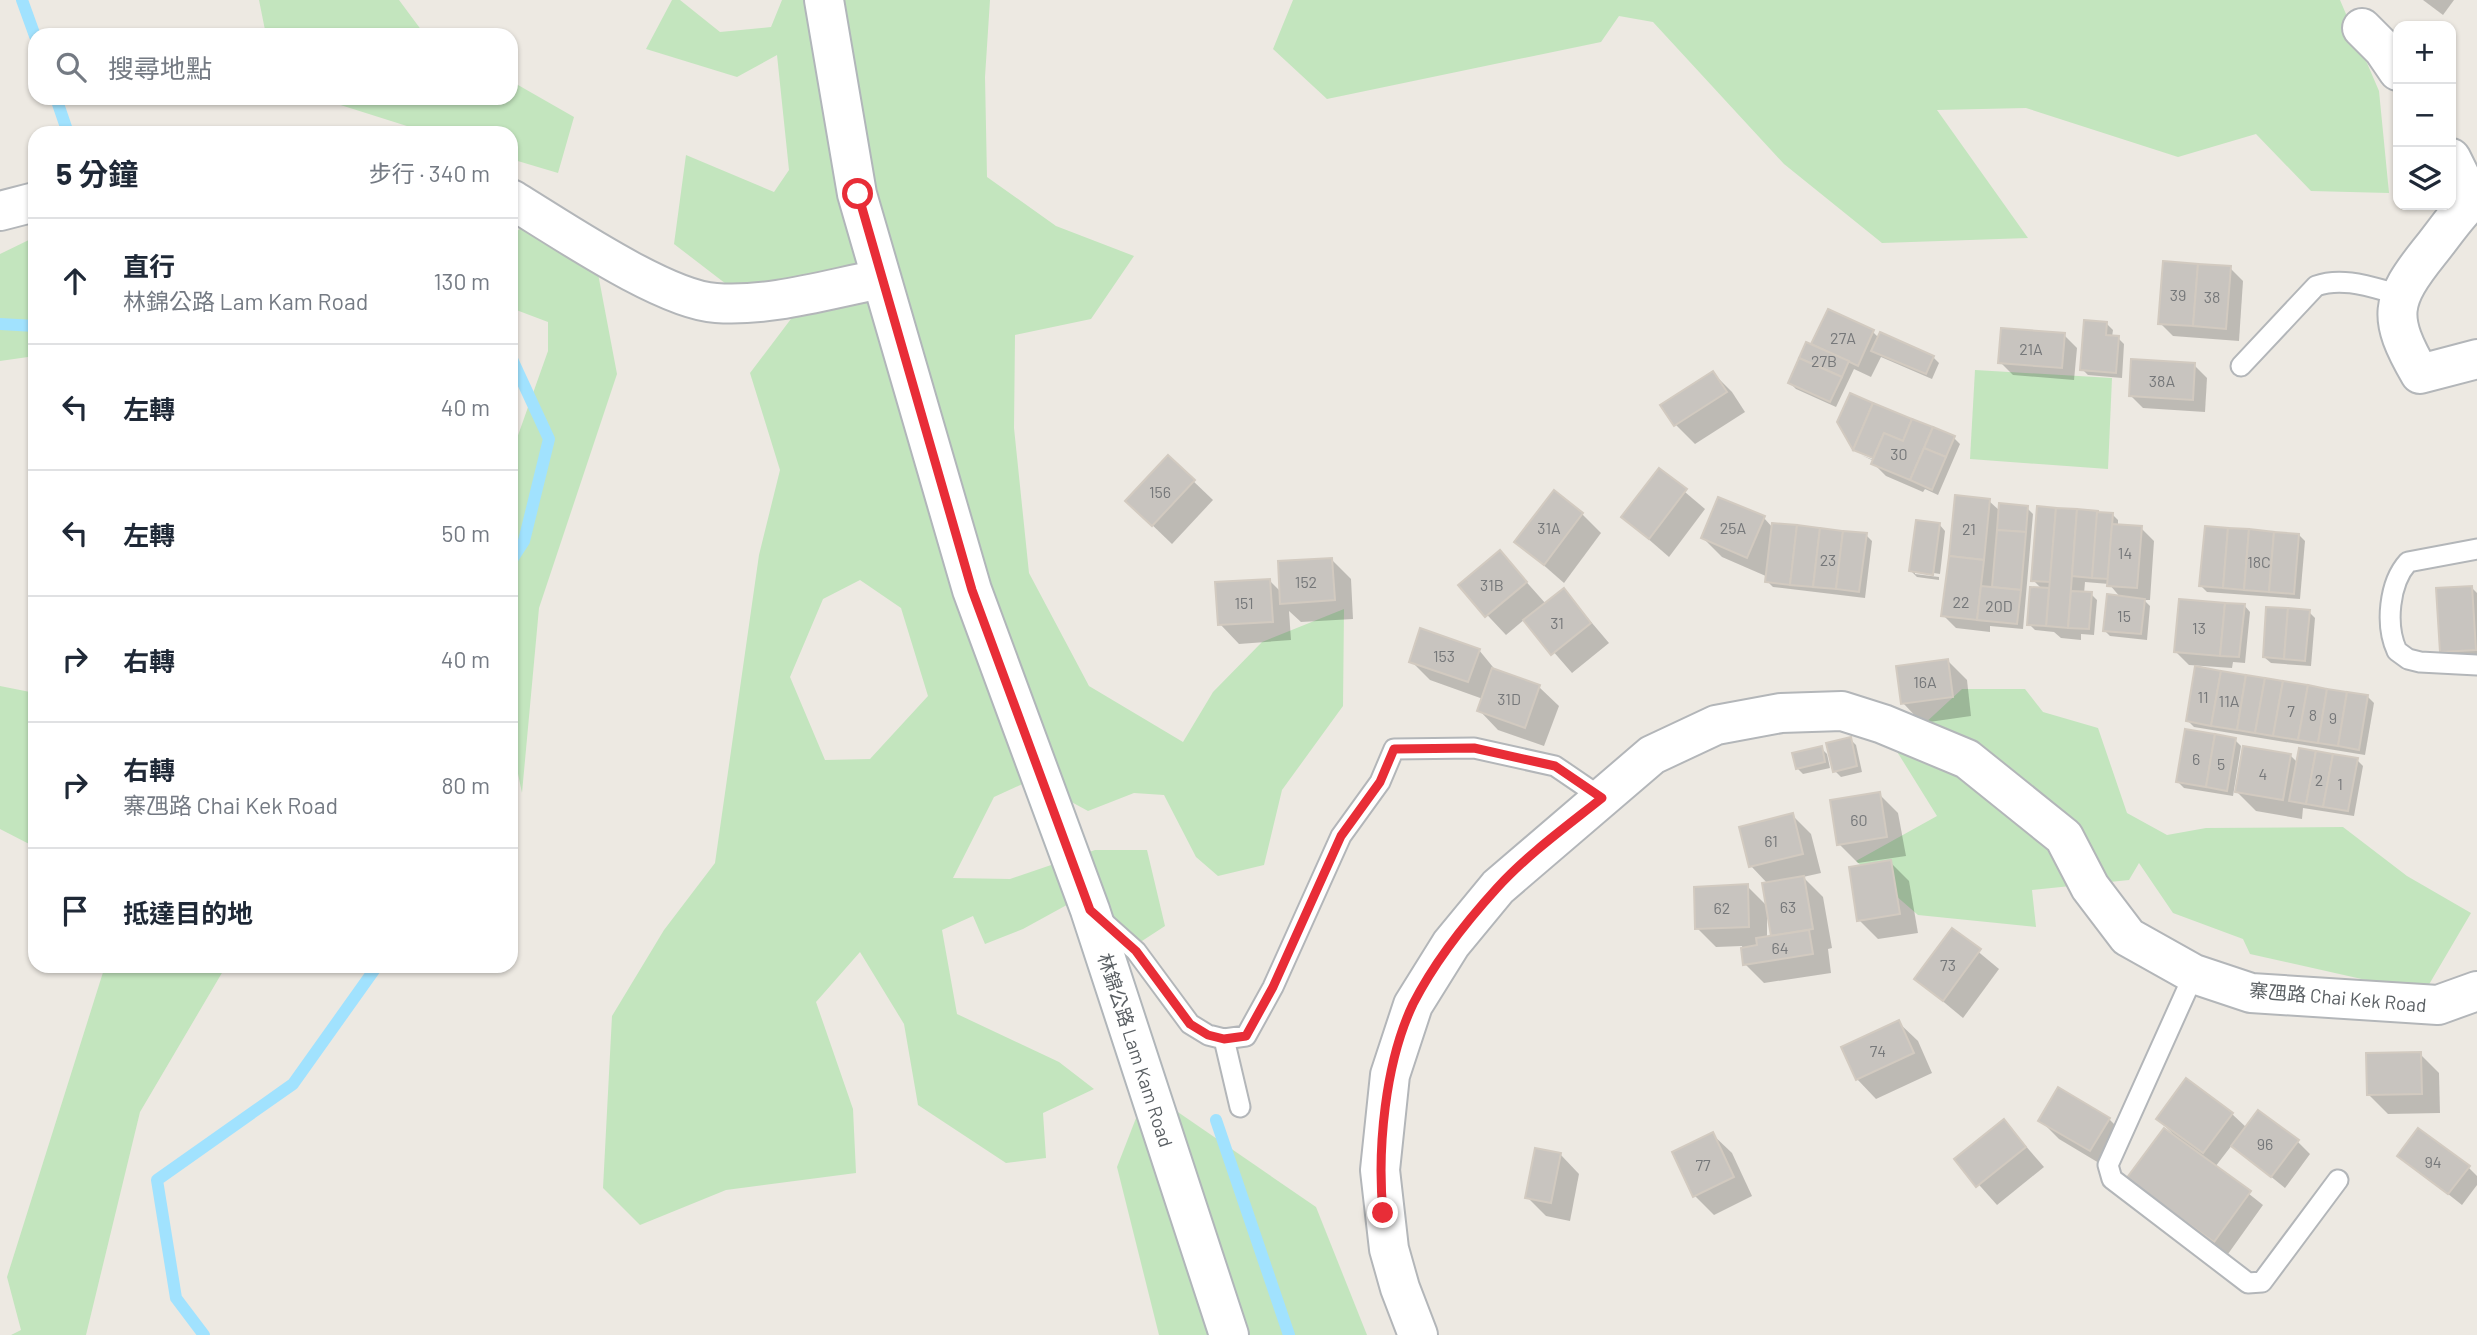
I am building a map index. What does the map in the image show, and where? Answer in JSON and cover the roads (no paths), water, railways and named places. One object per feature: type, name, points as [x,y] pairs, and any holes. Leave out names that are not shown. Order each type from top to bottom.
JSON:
[{"type":"street","name":"林錦公路 Lam Kam Road","points":[[824,0],[858,194],[972,590],[1090,910],[1229,1335]]},
{"type":"street","points":[[2362,28],[2393,64]]},
{"type":"street","points":[[2456,168],[2463,182],[2468,204],[2406,281],[2397,311],[2398,330],[2420,374],[2477,359]]},
{"type":"street","points":[[518,203],[654,283],[713,303],[740,304],[881,279]]},
{"type":"street","name":"寨乪路 Chai Kek Road","points":[[1418,1335],[1403,1298],[1389,1248],[1380,1170],[1391,1075],[1413,1005],[1451,944],[1498,887],[1652,755],[1716,725],[1781,713],[1842,711],[1883,724],[1967,759],[2064,837],[2090,887],[2128,937],[2194,974],[2251,993],[2438,1005],[2477,991]]},
{"type":"lane","points":[[2241,366],[2316,286],[2330,281],[2346,282],[2401,295]]},
{"type":"lane","points":[[2477,549],[2408,562],[2393,587],[2392,632],[2397,651],[2408,659],[2477,665]]},
{"type":"lane","points":[[1090,910],[1136,951],[1190,1024],[1208,1035],[1224,1039],[1246,1036],[1273,987],[1341,836],[1380,782],[1394,749],[1474,748],[1555,766],[1602,798]]},
{"type":"lane","points":[[2194,974],[2108,1165],[2112,1179],[2248,1283],[2262,1282],[2338,1180]]},
{"type":"lane","points":[[1224,1039],[1240,1107]]},
{"type":"waterway","points":[[22,0],[32,28]]},
{"type":"waterway","points":[[58,105],[66,126]]},
{"type":"waterway","points":[[0,324],[28,326]]},
{"type":"waterway","points":[[518,372],[549,439],[524,541],[518,550]]},
{"type":"waterway","points":[[204,1335],[176,1298],[157,1180],[293,1084],[372,973]]},
{"type":"waterway","points":[[1216,1120],[1289,1335]]}]
